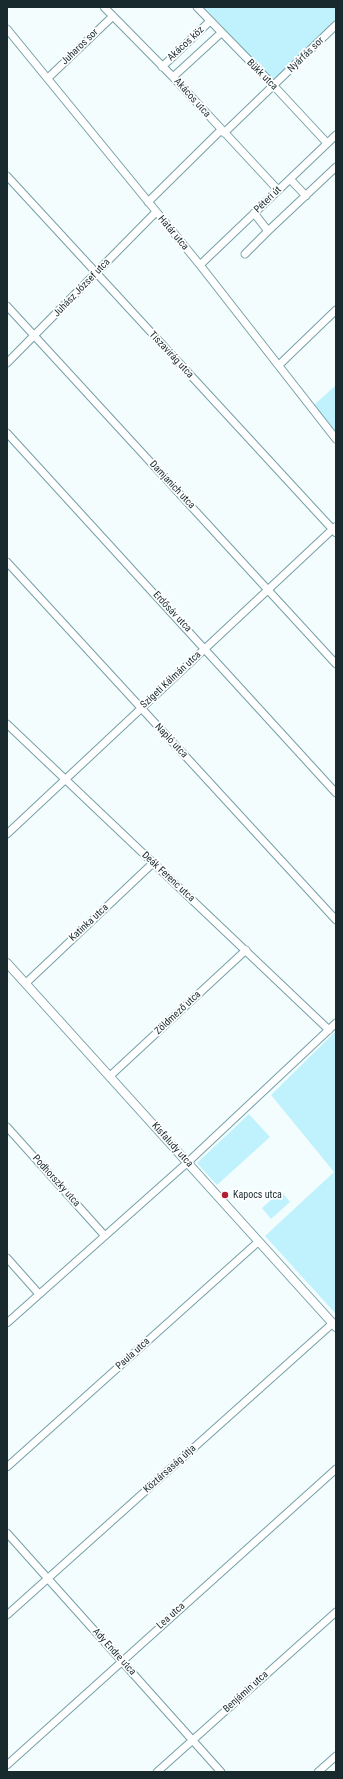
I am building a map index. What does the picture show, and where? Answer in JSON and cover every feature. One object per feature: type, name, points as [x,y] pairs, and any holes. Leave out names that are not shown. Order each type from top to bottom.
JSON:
[{"type":"street","name":"Bükk utca","points":[[197,7],[274,86],[333,140]]},
{"type":"street","name":"Akácos utca","points":[[110,10],[222,132],[278,190]]},
{"type":"street","name":"Juharos sor","points":[[48,78],[110,10]]},
{"type":"street","name":"Akácos köz","points":[[162,66],[210,21]]},
{"type":"street","name":"Nyárfás sor","points":[[148,202],[222,132],[274,86],[336,26]]},
{"type":"street","name":"Határ utca","points":[[7,29],[200,264],[336,439]]},
{"type":"street","name":"Akácos köz","points":[[172,77],[221,33]]},
{"type":"street","name":"Péteri út","points":[[200,264],[333,140]]},
{"type":"street","points":[[244,254],[336,167]]},
{"type":"street","name":"Tiszavirág utca","points":[[7,176],[335,530]]},
{"type":"street","points":[[290,179],[306,196]]},
{"type":"street","name":"Juhász József utca","points":[[7,364],[156,212]]},
{"type":"street","points":[[254,213],[268,231]]},
{"type":"street","name":"Damjanich utca","points":[[7,306],[336,664]]},
{"type":"street","points":[[279,365],[336,310]]},
{"type":"street","name":"Erdősáv utca","points":[[7,433],[336,793]]},
{"type":"street","name":"Szigeti Kálmán utca","points":[[7,834],[205,648],[335,530]]},
{"type":"street","name":"Napló utca","points":[[7,562],[336,920]]},
{"type":"street","name":"Deák Ferenc utca","points":[[7,724],[329,1030]]},
{"type":"street","name":"Katinka utca","points":[[26,983],[153,863]]},
{"type":"street","name":"Zöldmező utca","points":[[110,1076],[246,950]]},
{"type":"street","name":"Kisfaludy utca","points":[[7,963],[334,1325]]},
{"type":"street","points":[[7,1323],[188,1162],[336,1023]]},
{"type":"street","name":"Podhorszky utca","points":[[7,1127],[105,1236]]},
{"type":"street","name":"Paula utca","points":[[7,1467],[258,1242]]},
{"type":"street","points":[[7,1258],[39,1294]]},
{"type":"street","name":"Köztársaság útja","points":[[7,1615],[334,1325]]},
{"type":"street","name":"Lea utca","points":[[7,1765],[336,1469]]},
{"type":"street","name":"Ady Endre utca","points":[[7,1533],[221,1772]]},
{"type":"street","name":"Benjámin utca","points":[[157,1772],[336,1612]]},
{"type":"street","points":[[318,1772],[336,1756]]},
{"type":"shaded area","points":[[204,7],[335,7],[336,22],[274,81]]},
{"type":"shaded area","points":[[336,385],[336,432],[314,405]]},
{"type":"shaded area","points":[[336,1031],[336,1314],[265,1236],[334,1172],[271,1095]]},
{"type":"shaded area","points":[[249,1114],[270,1137],[217,1185],[197,1163]]},
{"type":"shaded area","points":[[281,1191],[290,1202],[271,1219],[262,1208]]},
{"type":"place","name":"Kapocs utca","points":[[225,1195]]}]
